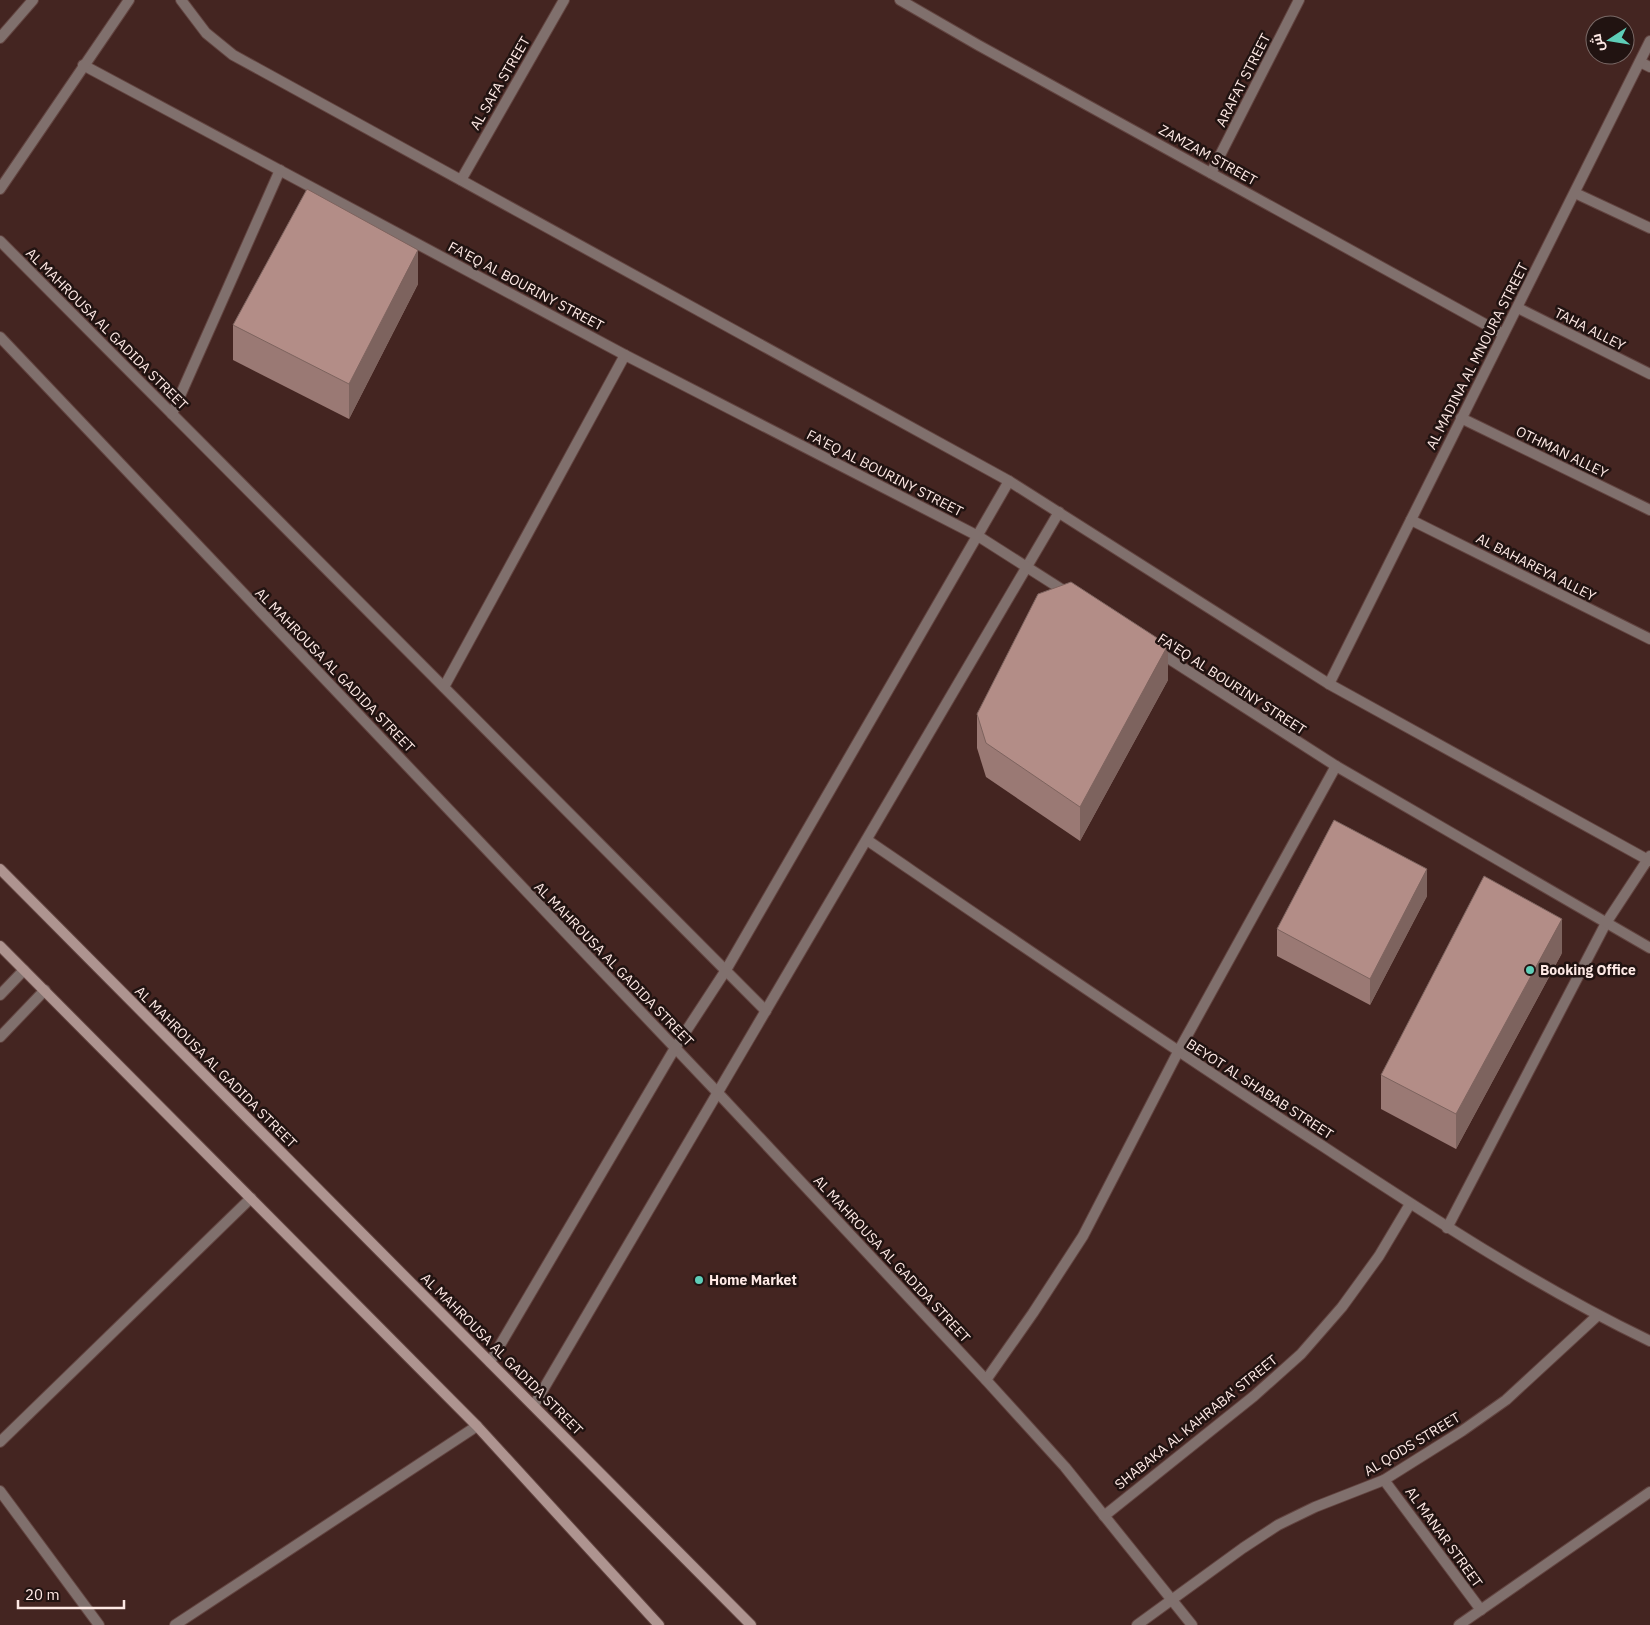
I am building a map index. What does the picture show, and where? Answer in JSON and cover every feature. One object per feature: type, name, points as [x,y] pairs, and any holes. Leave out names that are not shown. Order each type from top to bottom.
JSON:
[{"type":"main road","name":"AL MAHROUSA AL GADIDA STREET","points":[[0,869],[751,1625]]},
{"type":"main road","points":[[0,946],[477,1426],[659,1625]]},
{"type":"street","points":[[0,189],[129,0]]},
{"type":"street","points":[[181,0],[206,33],[233,55],[1009,481],[1329,684],[1649,859],[1606,923],[1447,1228]]},
{"type":"street","name":"AL SAFA STREET","points":[[461,180],[564,0]]},
{"type":"street","name":"ZAMZAM STREET","points":[[900,0],[1503,334]]},
{"type":"street","name":"ARAFAT STREET","points":[[1211,173],[1299,0]]},
{"type":"street","points":[[0,38],[30,1]]},
{"type":"street","name":"AL MADINA AL MNOURA STREET","points":[[1329,684],[1650,41]]},
{"type":"street","points":[[1640,62],[1650,67]]},
{"type":"street","name":"FA'EQ AL BOURINY STREET","points":[[83,65],[625,355],[978,536],[1076,599]]},
{"type":"street","points":[[172,414],[280,170]]},
{"type":"street","points":[[1575,193],[1650,228]]},
{"type":"street","name":"AL MAHROUSA AL GADIDA STREET","points":[[0,241],[766,1010]]},
{"type":"street","name":"TAHA ALLEY","points":[[1518,308],[1650,374]]},
{"type":"street","name":"AL MAHROUSA AL GADIDA STREET","points":[[0,337],[718,1093],[986,1380],[1065,1467],[1192,1625]]},
{"type":"street","points":[[444,687],[625,355]]},
{"type":"street","name":"OTHMAN ALLEY","points":[[1462,418],[1650,510]]},
{"type":"street","points":[[490,1362],[675,1048],[726,970],[1009,481]]},
{"type":"street","points":[[534,1406],[1059,512]]},
{"type":"street","name":"AL BAHAREYA ALLEY","points":[[1411,520],[1650,639]]},
{"type":"street","name":"FA'EQ AL BOURINY STREET","points":[[1152,648],[1336,766],[1650,948]]},
{"type":"street","points":[[986,1380],[1033,1313],[1083,1236],[1178,1052],[1336,766]]},
{"type":"street","name":"BEYOT AL SHABAB STREET","points":[[867,840],[1178,1052],[1447,1228],[1596,1316],[1650,1342]]},
{"type":"street","points":[[0,995],[24,970]]},
{"type":"street","points":[[0,1037],[45,990]]},
{"type":"street","points":[[0,1442],[251,1198]]},
{"type":"street","name":"SHABAKA AL KAHRABA' STREET","points":[[1104,1516],[1254,1396],[1300,1354],[1353,1292],[1379,1256],[1410,1204]]},
{"type":"street","name":"AL QODS STREET","points":[[1137,1625],[1242,1548],[1278,1525],[1314,1507],[1384,1480],[1439,1447],[1506,1400],[1596,1316]]},
{"type":"street","points":[[175,1625],[477,1426]]},
{"type":"street","name":"AL MANAR STREET","points":[[1384,1480],[1481,1610]]},
{"type":"street","points":[[0,1491],[99,1625]]},
{"type":"street","points":[[1459,1625],[1650,1492]]},
{"type":"building","points":[[307,189],[418,250],[349,384],[233,325]]},
{"type":"building","points":[[1071,582],[1168,645],[1080,807],[986,743],[977,714],[1038,594]]},
{"type":"building","points":[[1334,820],[1427,869],[1370,979],[1277,929]]},
{"type":"building","points":[[1484,876],[1562,919],[1456,1114],[1381,1075]]},
{"type":"place","name":"Booking Office","points":[[1530,970]]},
{"type":"place","name":"Home Market","points":[[699,1280]]}]
